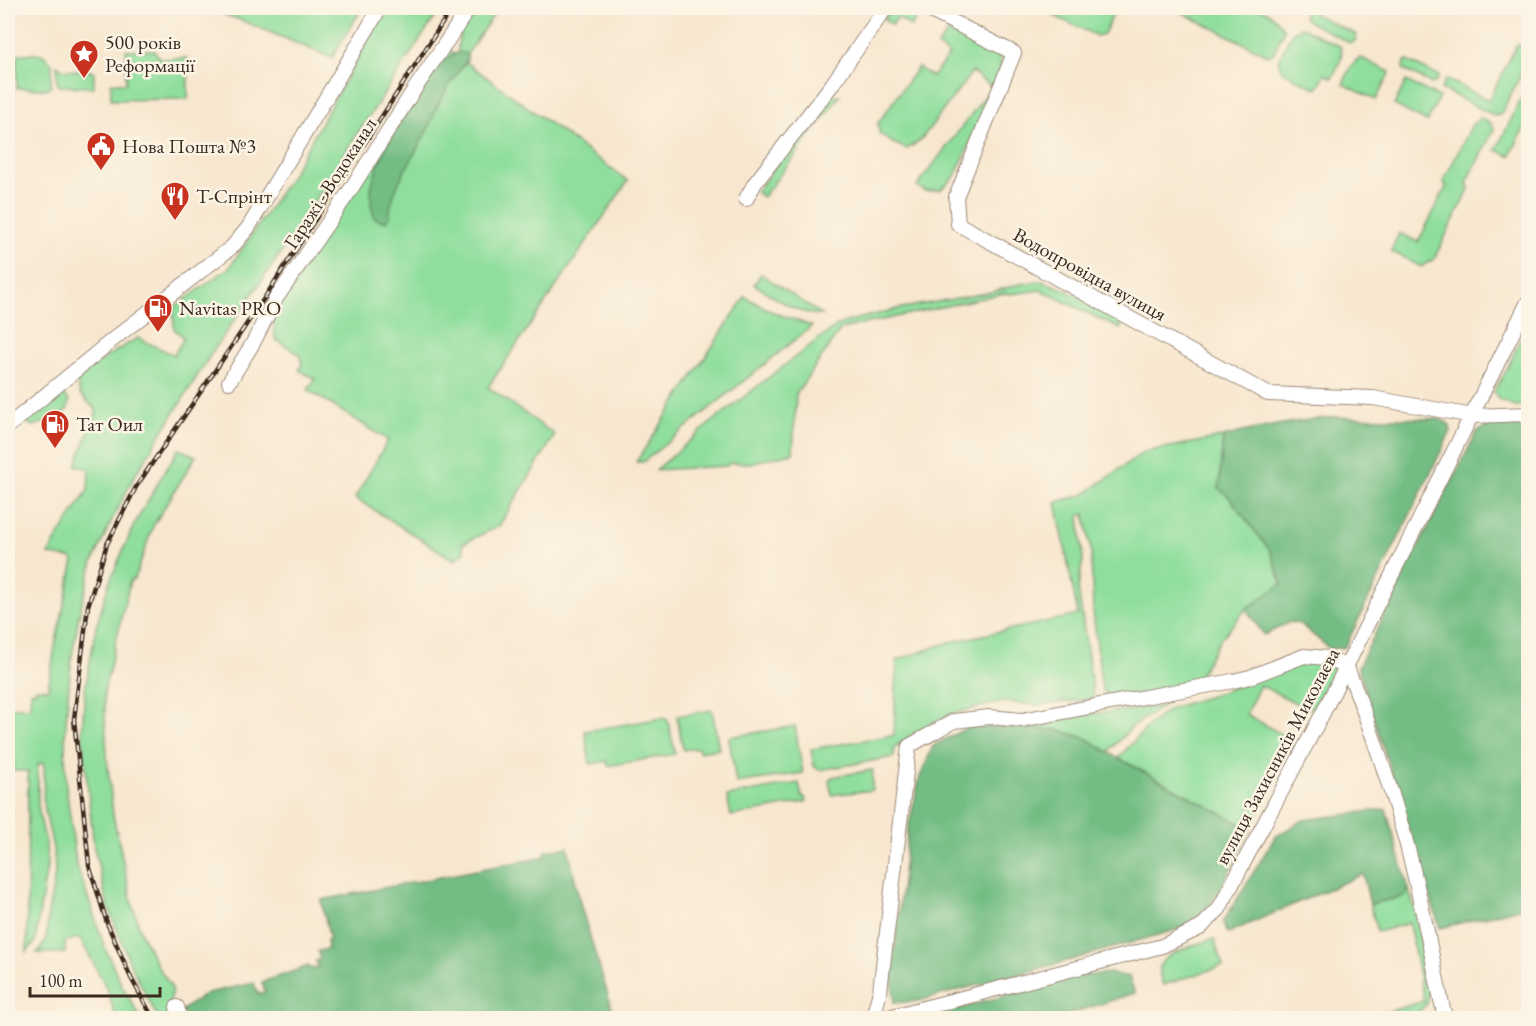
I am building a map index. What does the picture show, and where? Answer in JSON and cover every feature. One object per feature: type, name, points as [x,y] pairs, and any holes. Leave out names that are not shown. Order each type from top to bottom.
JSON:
[{"type":"street","points":[[8,426],[237,241],[248,228],[380,8]]},
{"type":"street","name":"Гаражі - Водоканал","points":[[229,382],[253,343],[274,300],[349,192],[469,8]]},
{"type":"street","points":[[746,199],[755,183],[831,86],[887,8]]},
{"type":"street","name":"Водопровідна вулиця","points":[[926,8],[1014,53],[956,197],[958,224],[1268,394],[1373,398],[1473,416]]},
{"type":"street","name":"вулиця Захисників Миколаєва","points":[[885,1018],[1162,946],[1200,928],[1219,909],[1347,667],[1528,302]]},
{"type":"street","points":[[1473,416],[1528,414]]},
{"type":"street","points":[[873,1018],[880,991],[909,746],[954,721],[988,717],[1022,720],[1233,681],[1250,677],[1304,656],[1327,658],[1347,667],[1363,708],[1403,832],[1445,1018]]},
{"type":"green space","points":[[206,8],[362,8],[332,58]]},
{"type":"green space","points":[[386,8],[441,8],[294,234],[211,354],[134,477],[93,562],[80,610],[68,695],[65,738],[66,785],[76,863],[105,948],[123,988],[141,1018],[116,1018],[107,989],[80,938],[65,941],[65,953],[37,953],[47,935],[55,869],[44,805],[44,763],[38,764],[38,803],[46,843],[47,866],[35,942],[27,952],[28,771],[13,771],[14,758],[12,753],[8,752],[8,707],[30,707],[31,691],[36,691],[36,688],[48,689],[74,561],[70,558],[49,555],[88,490],[89,469],[76,465],[97,411],[80,394],[76,379],[138,338],[174,355],[184,338],[174,329],[173,308],[230,267],[291,176]]},
{"type":"green space","points":[[475,8],[498,8],[463,60],[628,181],[488,387],[555,435],[499,526],[462,544],[465,552],[454,560],[355,498],[388,440],[308,390],[315,379],[299,370],[302,365],[299,354],[275,339],[273,317],[443,54],[450,51],[458,56],[460,36]]},
{"type":"green space","points":[[1058,8],[1116,8],[1104,34],[1097,36],[1054,16]]},
{"type":"green space","points":[[1173,8],[1259,8],[1273,16],[1284,30],[1273,54],[1267,55]]},
{"type":"green space","points":[[1307,8],[1316,9],[1314,14],[1357,35],[1355,41],[1350,43],[1309,22],[1304,17],[1304,11]]},
{"type":"green space","points":[[892,9],[911,9],[919,14],[911,27],[898,17],[892,25],[884,19]]},
{"type":"green space","points":[[1301,27],[1340,46],[1342,54],[1340,62],[1332,78],[1325,74],[1317,89],[1283,72],[1278,61],[1291,34]]},
{"type":"green space","points":[[948,32],[976,41],[995,51],[1000,56],[1001,70],[954,178],[940,190],[925,191],[917,186],[992,87],[972,72],[920,141],[907,149],[891,142],[879,133],[878,123],[918,67],[932,77],[949,55],[937,46]]},
{"type":"green space","points":[[1517,44],[1528,49],[1528,60],[1501,114],[1495,116],[1441,89],[1446,79],[1489,100]]},
{"type":"green space","points":[[126,50],[154,50],[160,59],[188,58],[188,99],[111,100],[111,83],[126,83]]},
{"type":"green space","points":[[459,52],[467,54],[467,60],[442,98],[403,174],[393,197],[390,217],[385,222],[374,218],[371,188],[390,139],[439,62]]},
{"type":"green space","points":[[17,54],[42,54],[52,63],[51,87],[45,89],[17,88]]},
{"type":"green space","points":[[1361,58],[1390,72],[1376,100],[1343,84],[1352,65]]},
{"type":"green space","points":[[1406,60],[1439,76],[1435,83],[1432,84],[1403,69]]},
{"type":"green space","points":[[57,65],[64,70],[94,71],[94,87],[59,86],[57,84]]},
{"type":"green space","points":[[1406,81],[1439,97],[1427,122],[1394,105]]},
{"type":"green space","points":[[1528,85],[1528,120],[1510,156],[1496,150]]},
{"type":"green space","points":[[829,96],[840,96],[763,197],[756,192]]},
{"type":"green space","points":[[1480,118],[1491,123],[1494,129],[1467,182],[1469,189],[1434,259],[1421,267],[1391,251],[1399,233],[1418,242],[1447,185],[1443,183],[1446,176],[1472,125]]},
{"type":"green space","points":[[761,274],[822,315],[795,309],[754,284]]},
{"type":"green space","points":[[1042,281],[1066,290],[1121,320],[1120,329],[1041,290],[1005,293],[841,329],[796,394],[793,453],[749,463],[729,463],[727,466],[656,470],[707,426],[842,323],[897,309]]},
{"type":"green space","points":[[745,297],[775,313],[812,326],[643,462],[636,462]]},
{"type":"green space","points":[[1528,322],[1528,405],[1515,406],[1499,400],[1494,391],[1506,371]]},
{"type":"green space","points":[[63,394],[69,401],[68,409],[42,423],[32,426],[27,423]]},
{"type":"green space","points":[[1334,417],[1440,419],[1449,424],[1451,431],[1345,647],[1330,649],[1300,624],[1290,622],[1264,635],[1246,609],[1282,584],[1271,552],[1229,497],[1219,488],[1223,437],[1278,425]]},
{"type":"green space","points":[[1528,423],[1528,906],[1440,928],[1358,668],[1477,432],[1492,424]]},
{"type":"green space","points":[[1223,437],[1219,488],[1229,497],[1271,552],[1282,584],[1246,609],[1219,641],[1190,691],[1111,698],[1102,690],[1093,611],[1091,551],[1085,514],[1079,516],[1083,559],[1078,588],[1094,699],[1038,705],[1003,702],[951,714],[923,728],[894,748],[894,757],[819,770],[814,766],[811,749],[894,735],[897,660],[950,642],[1078,615],[1056,502],[1083,495],[1144,452]]},
{"type":"green space","points":[[179,449],[196,456],[153,526],[135,578],[130,581],[104,692],[113,815],[132,903],[141,933],[158,967],[172,988],[169,1012],[171,1018],[158,1018],[132,968],[108,907],[94,848],[82,732],[85,690],[96,627],[109,583],[134,525]]},
{"type":"green space","points":[[1305,663],[1330,665],[1333,671],[1315,707],[1306,708],[1260,685],[1246,714],[1288,738],[1289,750],[1250,829],[1118,758],[1150,724],[1171,708]]},
{"type":"green space","points":[[1163,706],[1134,725],[1108,752],[1086,738],[1057,730],[1024,729],[1079,715]]},
{"type":"green space","points":[[712,710],[719,749],[699,752],[698,748],[683,750],[677,716]]},
{"type":"green space","points":[[663,718],[668,720],[675,754],[608,766],[607,761],[590,764],[585,731]]},
{"type":"green space","points":[[795,726],[803,773],[736,783],[729,737]]},
{"type":"green space","points":[[970,726],[1057,730],[1086,738],[1118,758],[1250,829],[1220,890],[1204,913],[1179,929],[918,1001],[894,1003],[892,975],[908,828],[920,777],[933,746]]},
{"type":"green space","points":[[873,770],[872,790],[832,795],[829,781],[832,777]]},
{"type":"green space","points":[[799,783],[802,797],[805,797],[806,802],[731,816],[727,796]]},
{"type":"green space","points":[[1386,809],[1409,890],[1405,896],[1370,904],[1363,874],[1228,933],[1223,922],[1275,837],[1303,820]]},
{"type":"green space","points":[[568,847],[581,907],[615,1018],[185,1018],[182,1010],[207,993],[254,983],[258,994],[265,992],[262,982],[309,966],[310,969],[318,967],[316,961],[320,959],[318,951],[328,949],[327,940],[330,940],[321,900],[544,857],[546,851]]},
{"type":"green space","points":[[1409,890],[1416,914],[1429,995],[1427,1004],[1412,1018],[1368,1018],[1424,1001],[1409,923],[1377,932],[1370,904],[1405,896]]},
{"type":"green space","points":[[1214,939],[1223,966],[1163,985],[1159,971],[1163,961],[1176,952]]},
{"type":"green space","points":[[1110,973],[1129,977],[1135,993],[1056,1018],[923,1018],[1079,976]]},
{"type":"railway","points":[[153,1018],[131,978],[107,923],[89,865],[74,719],[88,606],[107,544],[136,487],[265,297],[452,8]]},
{"type":"place","name":"500 років Реформації","points":[[84,80]]},
{"type":"place","name":"Нова Пошта №3","points":[[101,172]]},
{"type":"place","name":"Т-Спрінт","points":[[175,222]]},
{"type":"place","name":"Navitas PRO","points":[[158,334]]},
{"type":"place","name":"Тат Оил","points":[[55,450]]}]
